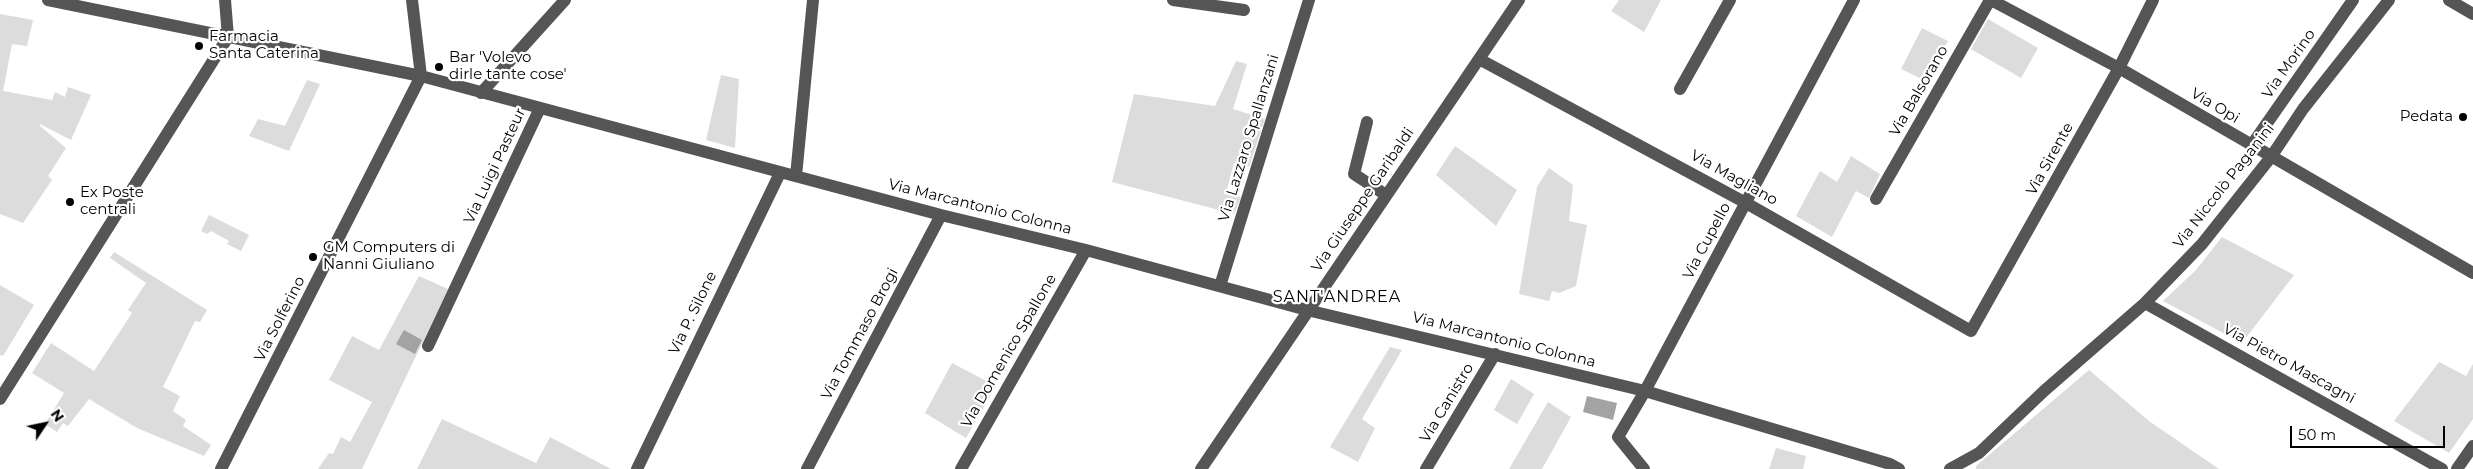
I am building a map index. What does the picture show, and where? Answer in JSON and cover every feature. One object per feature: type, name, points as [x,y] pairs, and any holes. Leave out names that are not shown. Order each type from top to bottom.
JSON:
[{"type":"street","name":"Via Marcantonio Colonna","points":[[48,0],[421,76],[941,215],[1086,250],[1307,310],[1645,391],[1890,464],[1899,469]]},
{"type":"street","points":[[0,399],[228,37],[225,0]]},
{"type":"street","points":[[412,0],[421,76]]},
{"type":"street","points":[[481,93],[565,0]]},
{"type":"street","points":[[796,176],[813,0]]},
{"type":"street","points":[[1174,0],[1244,10]]},
{"type":"street","name":"Via Lazzaro Spallanzani","points":[[1220,286],[1309,0]]},
{"type":"street","name":"Via Giuseppe Garibaldi","points":[[1201,469],[1519,0]]},
{"type":"street","points":[[1680,89],[1730,0]]},
{"type":"street","name":"Via Cupello","points":[[1644,469],[1618,437],[1645,391],[1854,0]]},
{"type":"street","name":"Via Opi","points":[[1990,0],[2119,68],[2473,273]]},
{"type":"street","name":"Via Balsorano","points":[[1876,199],[1990,0]]},
{"type":"street","name":"Via Sirente","points":[[1971,331],[2119,68],[2153,0]]},
{"type":"street","name":"Via Morino","points":[[2252,146],[2353,0]]},
{"type":"street","name":"Via Niccolò Paganini","points":[[1950,469],[1978,453],[2044,391],[2145,303],[2202,244],[2271,157],[2303,110],[2389,0]]},
{"type":"street","points":[[2449,0],[2473,14]]},
{"type":"street","name":"Via Magliano","points":[[1479,59],[1746,203],[1971,331]]},
{"type":"street","name":"Via Solferino","points":[[221,469],[421,76]]},
{"type":"street","name":"Via Luigi Pasteur","points":[[428,346],[540,108]]},
{"type":"street","points":[[1367,122],[1354,174],[1386,195]]},
{"type":"street","name":"Via P. Silone","points":[[637,469],[780,172]]},
{"type":"street","name":"Via Tommaso Brogi","points":[[807,469],[941,215]]},
{"type":"street","name":"Via Domenico Spallone","points":[[961,469],[1086,250]]},
{"type":"street","name":"Via Pietro Mascagni","points":[[2145,303],[2442,469]]},
{"type":"street","name":"Via Canistro","points":[[1426,469],[1495,354]]},
{"type":"street","points":[[2457,469],[2473,446]]},
{"type":"shaded area","points":[[1619,0],[1661,0],[1644,32],[1611,11]]},
{"type":"shaded area","points":[[0,14],[33,20],[27,46],[12,44],[3,91],[52,100],[55,92],[65,97],[68,87],[91,95],[71,140],[40,124],[66,148],[48,176],[52,180],[23,223],[0,214]]},
{"type":"shaded area","points":[[1988,19],[2038,48],[2021,78],[1971,49]]},
{"type":"shaded area","points":[[1922,28],[1948,41],[1926,81],[1901,69]]},
{"type":"shaded area","points":[[1236,61],[1247,64],[1233,109],[1265,119],[1249,167],[1234,163],[1226,193],[1241,197],[1234,214],[1112,182],[1134,94],[1215,106]]},
{"type":"shaded area","points":[[721,75],[739,79],[735,148],[706,140]]},
{"type":"shaded area","points":[[307,80],[320,84],[289,151],[249,136],[258,119],[285,126]]},
{"type":"shaded area","points":[[1455,146],[1517,190],[1496,226],[1436,175]]},
{"type":"shaded area","points":[[1851,156],[1880,174],[1869,198],[1856,191],[1832,237],[1796,216],[1820,171],[1837,182]]},
{"type":"shaded area","points":[[1549,168],[1573,185],[1569,221],[1587,225],[1576,286],[1559,293],[1552,291],[1549,301],[1519,294],[1537,187]]},
{"type":"shaded area","points":[[209,215],[249,235],[241,251],[227,244],[229,241],[211,231],[207,234],[201,231]]},
{"type":"shaded area","points":[[2222,237],[2294,275],[2242,343],[2163,301],[2196,270]]},
{"type":"shaded area","points":[[114,252],[207,310],[200,322],[195,321],[163,387],[180,396],[173,411],[186,420],[183,426],[211,445],[204,456],[137,428],[89,399],[68,426],[63,423],[57,432],[45,424],[64,393],[32,373],[51,343],[94,371],[132,313],[128,310],[146,283],[110,258]]},
{"type":"shaded area","points":[[419,276],[448,289],[362,469],[318,469],[329,453],[333,454],[341,437],[350,442],[372,402],[329,380],[352,336],[379,350]]},
{"type":"shaded area","points":[[0,285],[34,305],[3,356],[0,355]]},
{"type":"shaded area","points":[[404,330],[422,340],[415,354],[396,344]]},
{"type":"shaded area","points":[[1390,347],[1402,350],[1362,419],[1375,428],[1358,462],[1330,447]]},
{"type":"shaded area","points":[[2439,362],[2466,376],[2473,364],[2473,419],[2449,453],[2394,421]]},
{"type":"shaded area","points":[[952,363],[996,386],[966,438],[925,413]]},
{"type":"shaded area","points":[[2089,370],[2149,421],[2219,469],[1976,469],[1976,466]]},
{"type":"shaded area","points":[[1511,379],[1534,394],[1517,424],[1494,410]]},
{"type":"shaded area","points":[[1587,396],[1617,403],[1613,420],[1583,412]]},
{"type":"shaded area","points":[[1548,402],[1571,417],[1542,469],[1509,469]]},
{"type":"shaded area","points":[[442,419],[536,463],[550,437],[611,469],[417,469]]},
{"type":"shaded area","points":[[1776,448],[1806,456],[1803,469],[1769,469]]},
{"type":"place","name":"Farmacia Santa Caterina","points":[[199,46]]},
{"type":"place","name":"Bar 'Volevo dirle tante cose'","points":[[439,67]]},
{"type":"place","name":"Pedata","points":[[2463,117]]},
{"type":"place","name":"Ex Poste centrali","points":[[70,202]]},
{"type":"place","name":"GM Computers di Nanni Giuliano","points":[[313,257]]},
{"type":"district","name":"SANT'ANDREA","points":[[1337,297]]}]
